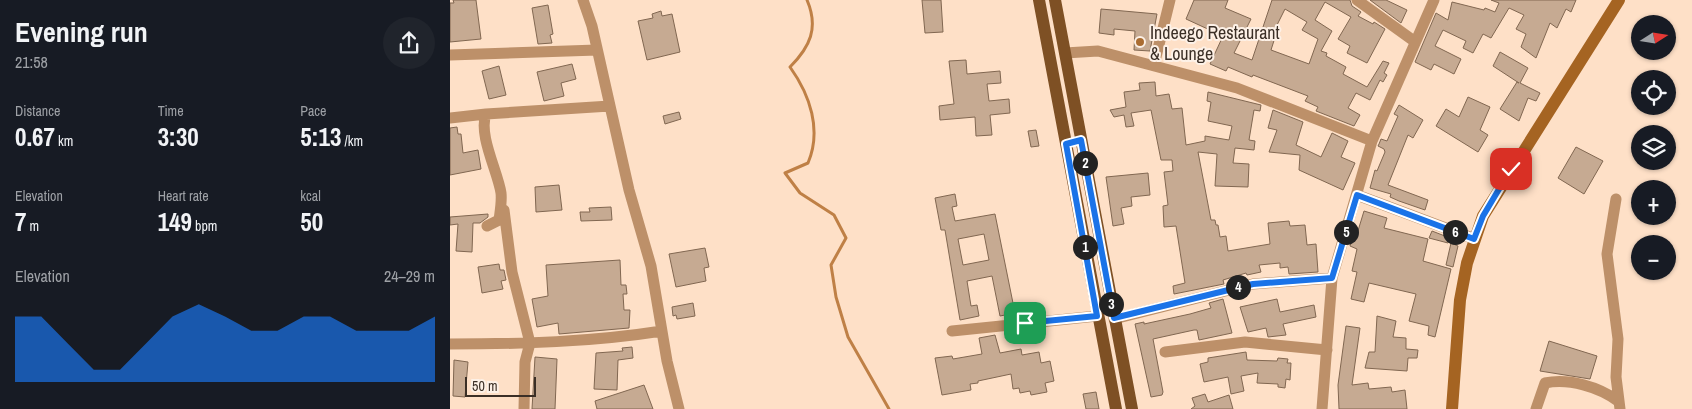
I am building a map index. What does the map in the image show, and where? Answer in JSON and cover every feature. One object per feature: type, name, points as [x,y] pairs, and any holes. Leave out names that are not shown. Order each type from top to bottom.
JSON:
[{"type":"main road","points":[[1039,0],[1116,409]]},
{"type":"main road","points":[[1055,0],[1132,409]]},
{"type":"main road","points":[[1452,409],[1460,300],[1467,263],[1483,216],[1619,0]]},
{"type":"main road","points":[[1066,144],[1081,140]]},
{"type":"street","points":[[583,0],[597,50],[629,190],[650,266],[678,409]]},
{"type":"street","points":[[1154,65],[1170,0]]},
{"type":"street","points":[[1357,0],[1414,41]]},
{"type":"street","points":[[1322,409],[1332,278],[1372,141],[1414,41],[1434,0]]},
{"type":"street","points":[[450,55],[597,50]]},
{"type":"street","points":[[1065,53],[1098,51],[1236,88],[1372,141]]},
{"type":"street","points":[[450,118],[610,106]]},
{"type":"street","points":[[486,114],[483,122],[490,158],[501,194],[512,272],[530,343],[525,362],[524,409]]},
{"type":"street","points":[[487,226],[499,220],[501,194]]},
{"type":"street","points":[[1357,195],[1474,239]]},
{"type":"street","points":[[1616,199],[1607,254],[1618,339],[1616,377],[1619,405]]},
{"type":"street","points":[[1114,318],[1253,284],[1332,278]]},
{"type":"street","points":[[952,331],[1097,316]]},
{"type":"street","points":[[450,344],[530,343],[632,336],[662,331]]},
{"type":"street","points":[[1165,352],[1245,342],[1327,350]]},
{"type":"street","points":[[1536,409],[1545,383],[1554,381],[1593,387],[1619,405]]},
{"type":"building","points":[[453,0],[476,0],[481,39],[450,42],[450,3],[454,3]]},
{"type":"building","points":[[922,0],[941,0],[943,32],[925,33]]},
{"type":"building","points":[[1194,0],[1228,0],[1225,8],[1251,19],[1234,53],[1252,60],[1272,0],[1350,0],[1352,6],[1361,12],[1358,16],[1373,24],[1374,22],[1385,29],[1367,63],[1347,53],[1350,46],[1338,39],[1351,17],[1325,2],[1315,20],[1332,31],[1321,51],[1327,53],[1326,56],[1346,67],[1343,74],[1367,87],[1383,61],[1389,63],[1384,73],[1387,75],[1383,82],[1380,80],[1370,100],[1356,93],[1348,108],[1360,115],[1354,126],[1316,111],[1318,107],[1305,101],[1308,96],[1253,75],[1252,77],[1228,67],[1226,71],[1210,64],[1223,36],[1186,19]],"holes":[[[1285,9],[1307,22],[1302,30],[1318,39],[1309,64],[1271,50],[1278,28],[1276,27]]]},
{"type":"building","points":[[1370,0],[1386,0],[1407,10],[1401,23]]},
{"type":"building","points":[[1491,0],[1576,0],[1571,12],[1566,9],[1557,28],[1550,23],[1536,58],[1521,47],[1526,34],[1516,29],[1524,15],[1509,8],[1491,38],[1483,34],[1473,53],[1463,48],[1466,41],[1443,30],[1435,46],[1461,59],[1454,74],[1434,64],[1431,70],[1415,62],[1436,13],[1448,20],[1452,2],[1484,10],[1485,8],[1495,12],[1499,3]]},
{"type":"building","points":[[548,5],[553,34],[550,35],[552,43],[538,44],[532,8]]},
{"type":"building","points":[[1101,9],[1157,14],[1150,51],[1134,50],[1135,31],[1114,29],[1114,35],[1099,33]]},
{"type":"building","points":[[661,11],[662,16],[672,14],[680,52],[647,60],[638,21],[653,18],[652,14]]},
{"type":"building","points":[[1500,52],[1528,68],[1520,83],[1540,93],[1536,101],[1528,98],[1519,121],[1500,109],[1517,82],[1519,83],[1493,66]]},
{"type":"building","points":[[966,60],[967,74],[1000,71],[1001,83],[987,84],[989,101],[1009,99],[1010,113],[990,115],[992,135],[976,136],[975,117],[940,120],[939,106],[954,104],[949,61]]},
{"type":"building","points":[[572,64],[576,79],[561,83],[564,96],[544,101],[537,72]]},
{"type":"building","points":[[499,66],[506,95],[489,99],[482,71]]},
{"type":"building","points":[[1155,82],[1156,96],[1169,94],[1172,109],[1182,108],[1186,145],[1205,141],[1205,136],[1229,140],[1232,126],[1208,121],[1211,102],[1207,101],[1208,92],[1261,105],[1260,111],[1254,110],[1249,140],[1255,141],[1254,150],[1235,148],[1233,163],[1249,164],[1248,187],[1215,186],[1217,154],[1198,152],[1211,220],[1215,220],[1216,225],[1218,225],[1220,237],[1226,236],[1228,251],[1270,244],[1268,223],[1289,221],[1290,226],[1305,225],[1307,245],[1316,244],[1318,272],[1289,274],[1288,267],[1280,268],[1280,263],[1259,265],[1261,272],[1247,275],[1246,273],[1223,280],[1224,284],[1174,294],[1173,286],[1185,283],[1176,226],[1164,227],[1163,206],[1168,205],[1164,172],[1173,171],[1172,160],[1161,160],[1151,110],[1131,113],[1134,126],[1126,127],[1124,115],[1114,117],[1110,110],[1126,107],[1124,92],[1140,90],[1139,83]]},
{"type":"building","points":[[1468,97],[1490,107],[1480,130],[1488,135],[1478,152],[1436,126],[1446,109],[1459,117]]},
{"type":"building","points":[[1399,105],[1423,120],[1413,138],[1408,135],[1388,185],[1428,200],[1425,210],[1390,197],[1391,194],[1370,188],[1375,170],[1377,171],[1385,152],[1384,149],[1378,146],[1381,139],[1387,141],[1398,116],[1394,114]]},
{"type":"building","points":[[1273,110],[1303,122],[1296,145],[1321,157],[1332,133],[1348,141],[1341,157],[1355,163],[1343,190],[1299,170],[1300,155],[1269,152],[1277,130],[1268,128]]},
{"type":"building","points":[[679,112],[681,119],[665,124],[663,116]]},
{"type":"building","points":[[457,127],[458,134],[461,134],[463,153],[478,150],[481,169],[450,175],[450,128]]},
{"type":"building","points":[[1036,130],[1039,146],[1031,147],[1028,131]]},
{"type":"building","points":[[1576,147],[1603,161],[1584,194],[1558,178]]},
{"type":"building","points":[[1148,173],[1150,195],[1131,197],[1132,206],[1121,208],[1124,224],[1113,226],[1106,177]]},
{"type":"building","points":[[559,185],[562,210],[536,212],[535,187]]},
{"type":"building","points":[[955,194],[957,206],[952,207],[955,221],[995,214],[1015,313],[1000,316],[992,276],[967,281],[971,306],[977,305],[979,316],[960,320],[945,230],[941,230],[935,198]],"holes":[[[984,234],[989,260],[963,265],[958,239]]]},
{"type":"building","points":[[611,207],[612,220],[581,221],[580,212],[590,212],[589,208]]},
{"type":"building","points":[[1364,211],[1387,218],[1384,228],[1428,239],[1423,261],[1451,269],[1435,337],[1428,335],[1429,326],[1409,321],[1416,294],[1369,283],[1364,302],[1351,299],[1357,272],[1352,271],[1357,249],[1350,246],[1354,233],[1357,234]]},
{"type":"building","points":[[488,214],[488,217],[480,223],[473,223],[472,252],[456,251],[458,224],[450,225],[450,217]]},
{"type":"building","points":[[1432,231],[1450,238],[1448,243],[1429,238]]},
{"type":"building","points":[[1451,243],[1458,246],[1453,267],[1446,265]]},
{"type":"building","points":[[705,248],[709,267],[704,268],[706,281],[676,287],[669,254]]},
{"type":"building","points":[[620,260],[621,285],[626,285],[627,294],[623,294],[624,310],[630,310],[629,328],[559,334],[558,323],[537,327],[532,299],[548,296],[546,265]]},
{"type":"building","points":[[499,264],[500,270],[504,270],[506,280],[501,281],[503,289],[482,293],[478,267]]},
{"type":"building","points":[[1223,299],[1232,333],[1199,340],[1197,330],[1194,330],[1153,339],[1163,392],[1162,395],[1151,397],[1135,324],[1144,322],[1144,324],[1190,314],[1211,308],[1209,303]]},
{"type":"building","points":[[1277,299],[1280,312],[1314,305],[1316,317],[1283,324],[1286,335],[1268,337],[1266,328],[1248,332],[1240,307]]},
{"type":"building","points":[[693,303],[695,316],[677,319],[676,315],[673,316],[672,307]]},
{"type":"building","points":[[1377,316],[1396,321],[1393,337],[1406,338],[1406,349],[1418,350],[1417,358],[1408,358],[1407,371],[1365,368],[1369,352],[1375,352]]},
{"type":"building","points":[[1346,326],[1360,328],[1352,385],[1368,383],[1369,389],[1391,387],[1392,392],[1405,390],[1407,409],[1339,409],[1338,385]]},
{"type":"building","points":[[995,335],[1000,353],[1021,349],[1022,355],[1039,352],[1041,363],[1050,361],[1054,381],[1045,383],[1047,392],[1031,395],[1030,391],[1020,393],[1019,388],[1013,389],[1011,374],[970,384],[971,390],[942,395],[935,358],[952,356],[953,359],[982,354],[979,338]]},
{"type":"building","points":[[1549,341],[1597,356],[1590,379],[1540,371]]},
{"type":"building","points":[[632,347],[633,358],[618,360],[617,390],[594,389],[596,353],[623,351],[622,348]]},
{"type":"building","points":[[1246,352],[1247,360],[1277,361],[1278,358],[1288,359],[1287,363],[1291,363],[1290,380],[1286,379],[1285,388],[1278,387],[1278,384],[1257,383],[1258,373],[1241,376],[1244,391],[1231,394],[1228,377],[1204,382],[1200,364],[1208,362],[1208,358]]},
{"type":"building","points":[[535,357],[557,359],[555,409],[532,409]]},
{"type":"building","points":[[454,360],[468,362],[465,397],[453,396]]},
{"type":"building","points":[[644,385],[653,409],[597,409],[595,401]]},
{"type":"building","points":[[1096,392],[1099,409],[1086,409],[1083,394]]},
{"type":"building","points":[[1205,394],[1208,402],[1229,395],[1233,409],[1191,409],[1195,406],[1192,398]]},
{"type":"waterway","points":[[807,0],[812,19],[810,36],[803,52],[790,67],[808,101],[812,113],[814,138],[808,163],[785,173],[800,193],[834,215],[846,238],[831,265],[836,297],[848,337],[889,409]]},
{"type":"place","name":"Indeego Restaurant & Lounge","points":[[1140,42]]},
{"type":"route","points":[[1025,323],[1097,316],[1066,144],[1081,140],[1114,318],[1253,284],[1332,278],[1357,195],[1474,239],[1483,216],[1511,169]]}]
